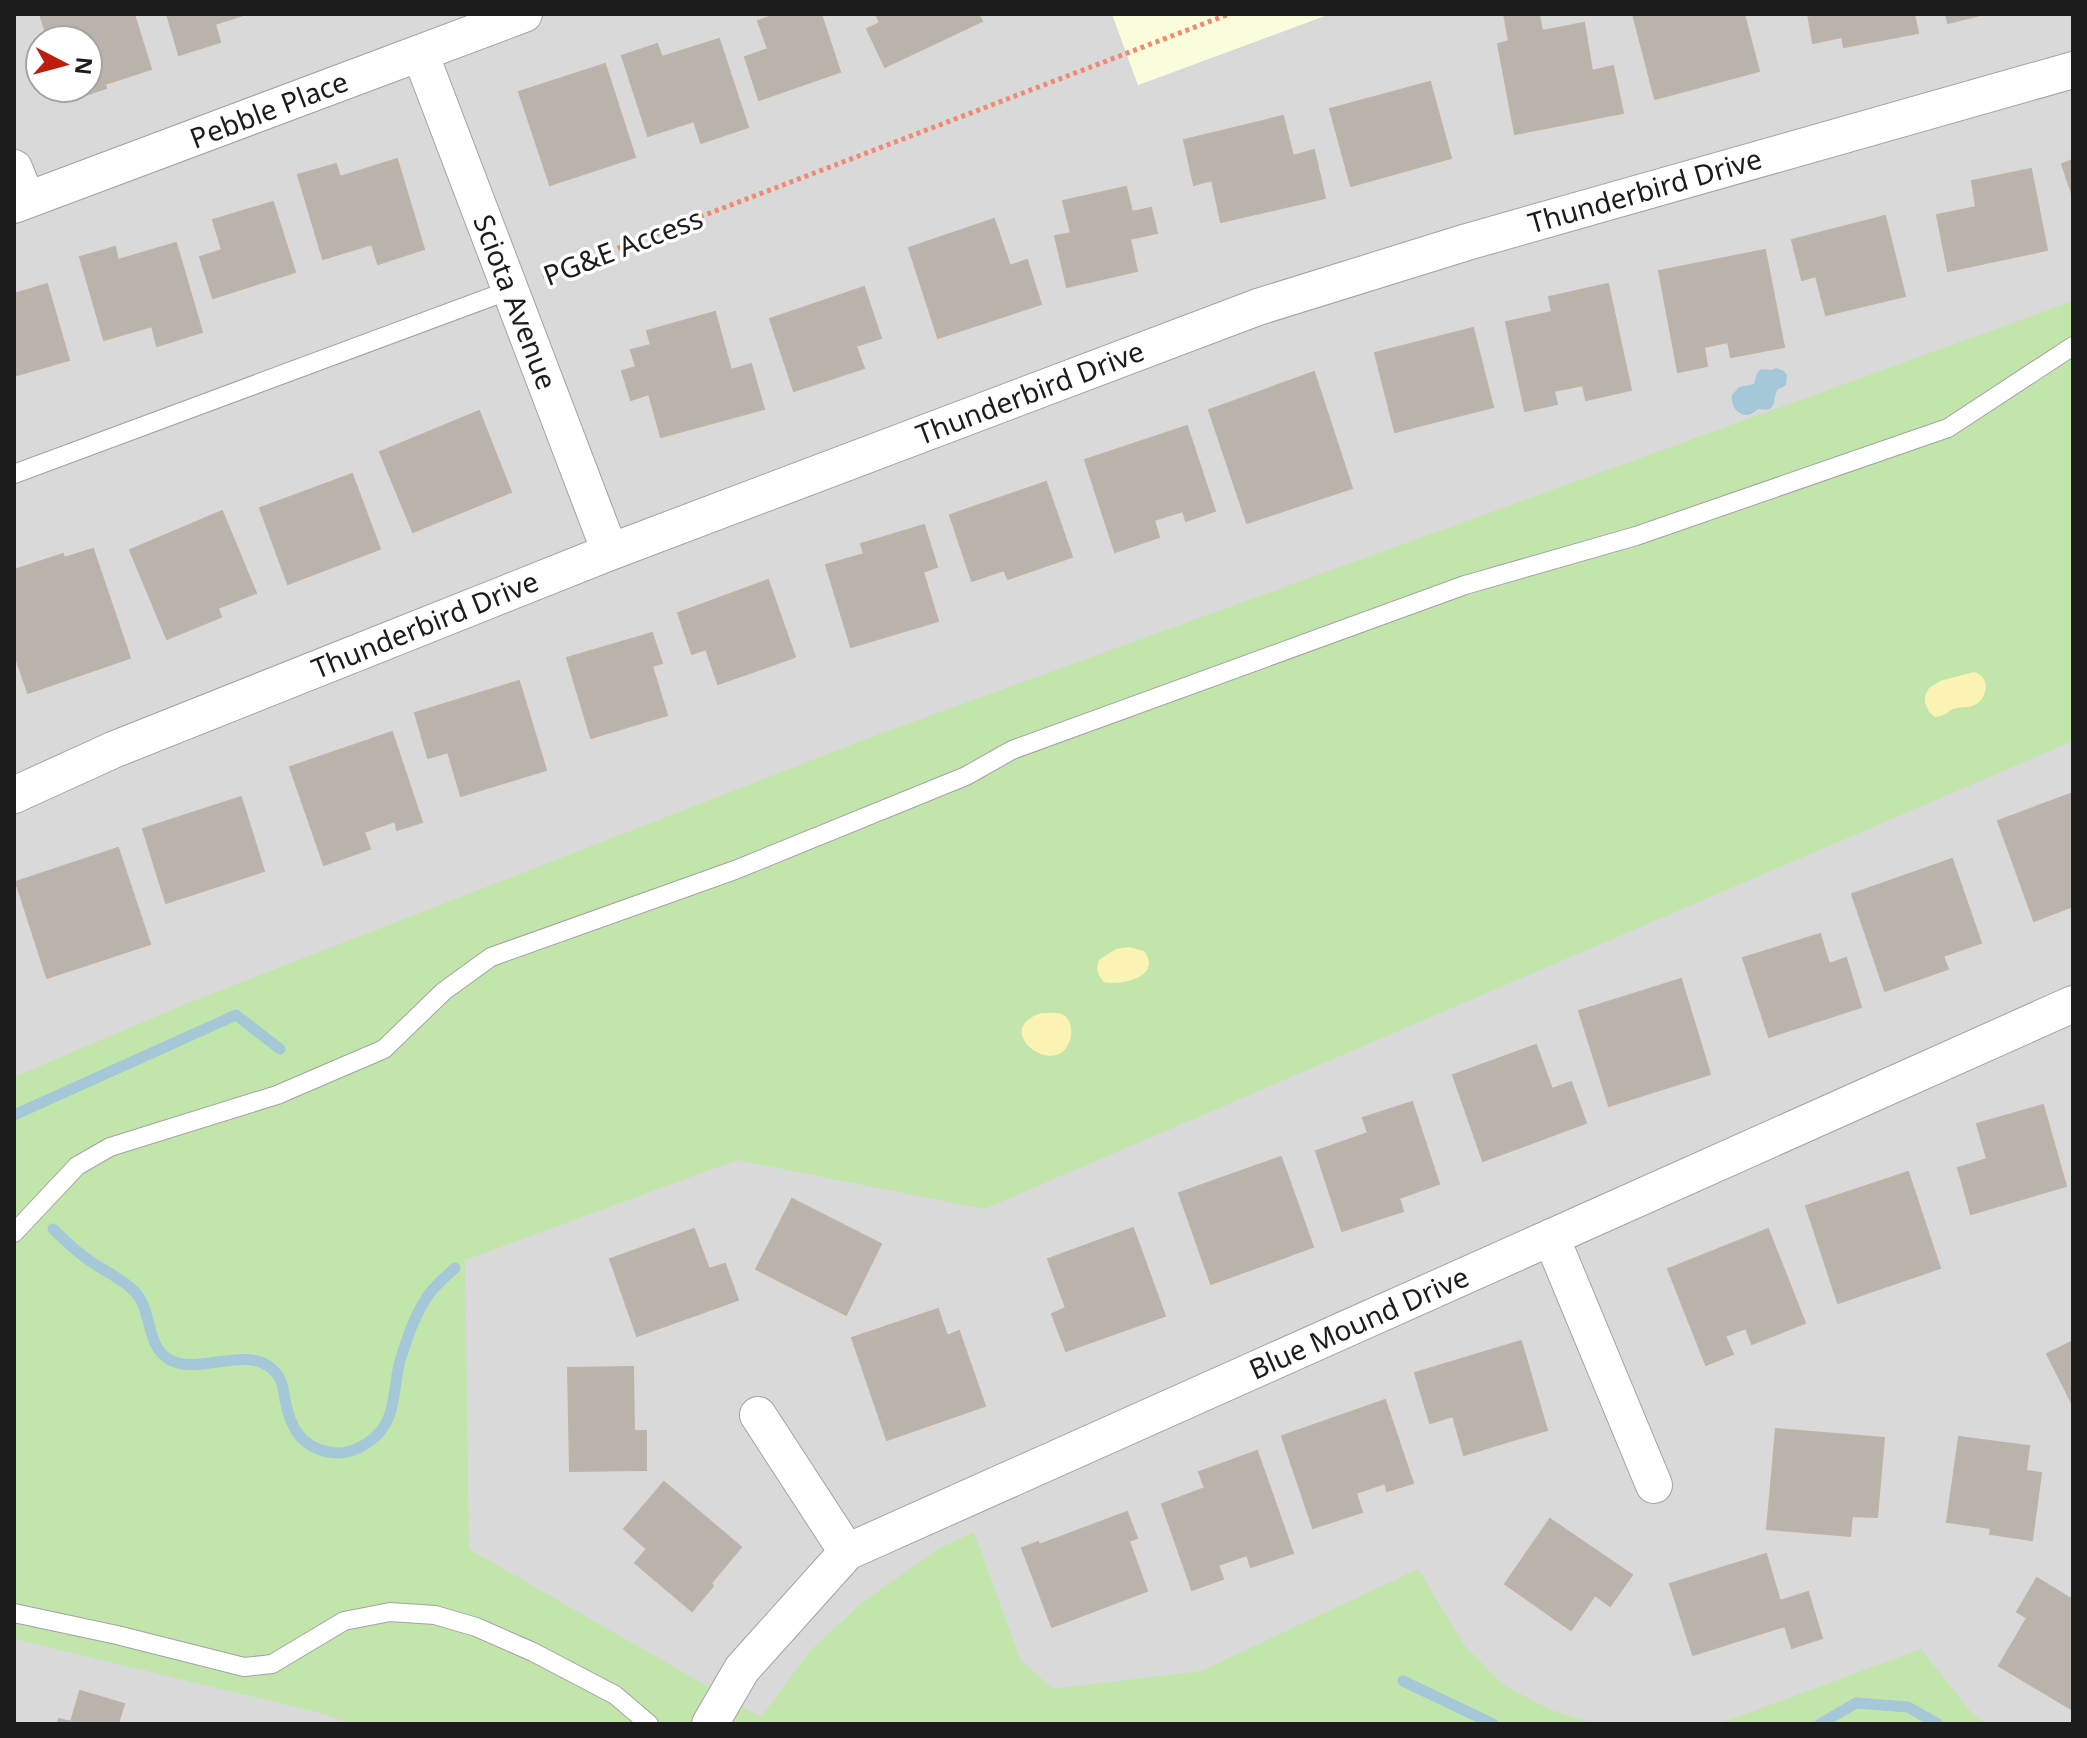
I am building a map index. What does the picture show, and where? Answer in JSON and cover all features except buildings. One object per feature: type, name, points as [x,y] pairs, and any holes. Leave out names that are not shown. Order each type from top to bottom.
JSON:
[{"type":"street","name":"Pebble Place","points":[[18,191],[420,53],[524,14]]},
{"type":"street","name":"Sciota Avenue","points":[[420,53],[610,552]]},
{"type":"street","name":"Thunderbird Drive","points":[[14,795],[113,750],[610,552],[1258,307],[1467,242],[2073,70]]},
{"type":"street","name":"Blue Mound Drive","points":[[710,1724],[742,1669],[847,1552],[2073,1004]]},
{"type":"street","points":[[1551,1237],[1654,1485]]},
{"type":"street","points":[[758,1415],[847,1552]]},
{"type":"lane","name":"PG&E Access","points":[[14,474],[510,290]]},
{"type":"lane","points":[[14,1233],[77,1166],[110,1147],[277,1095],[384,1049],[444,991],[491,957],[735,870],[966,776],[1012,750],[1465,585],[1636,536],[1948,428],[2073,346]]},
{"type":"lane","points":[[14,1613],[244,1667],[272,1664],[344,1621],[390,1612],[435,1615],[476,1627],[533,1652],[615,1695],[649,1724]]},
{"type":"path","name":"PG&E Access","points":[[510,290],[1229,14]]},
{"type":"shaded area","points":[[14,14],[1112,14],[1138,85],[1330,14],[2073,14],[2073,1724],[14,1724]]},
{"type":"shaded area","points":[[1112,14],[1330,14],[1138,85]]},
{"type":"green space","points":[[2073,301],[2073,741],[984,1209],[737,1160],[465,1260],[469,1549],[761,1717],[810,1651],[864,1601],[938,1549],[974,1532],[1020,1659],[1053,1689],[1201,1671],[1418,1569],[1465,1646],[1503,1685],[1551,1710],[1595,1724],[352,1724],[324,1714],[14,1639],[14,1077],[188,1003],[874,736]]},
{"type":"green space","points":[[1921,1649],[1974,1716],[1989,1724],[1718,1724]]},
{"type":"sand","points":[[1974,672],[1982,677],[1986,685],[1978,703],[1953,709],[1938,717],[1929,712],[1925,696],[1929,688],[1940,681]]},
{"type":"sand","points":[[1129,947],[1144,951],[1149,960],[1145,973],[1130,981],[1104,982],[1098,971],[1099,960],[1116,949]]},
{"type":"sand","points":[[1042,1013],[1062,1014],[1069,1021],[1071,1035],[1066,1048],[1058,1055],[1048,1056],[1037,1052],[1023,1038],[1022,1028],[1028,1020]]},
{"type":"water","points":[[1776,368],[1787,375],[1786,385],[1777,390],[1771,408],[1758,409],[1749,415],[1736,410],[1732,395],[1739,387],[1754,384],[1761,369]]},
{"type":"waterway","points":[[14,1115],[236,1015],[280,1049]]},
{"type":"waterway","points":[[53,1229],[80,1254],[135,1292],[162,1354],[182,1364],[248,1360],[271,1368],[281,1382],[287,1409],[298,1434],[310,1445],[335,1453],[348,1452],[366,1444],[383,1427],[391,1409],[400,1361],[416,1318],[429,1294],[455,1268]]},
{"type":"waterway","points":[[1403,1681],[1493,1724]]},
{"type":"waterway","points":[[1820,1724],[1856,1703],[1908,1707],[1938,1724]]}]
